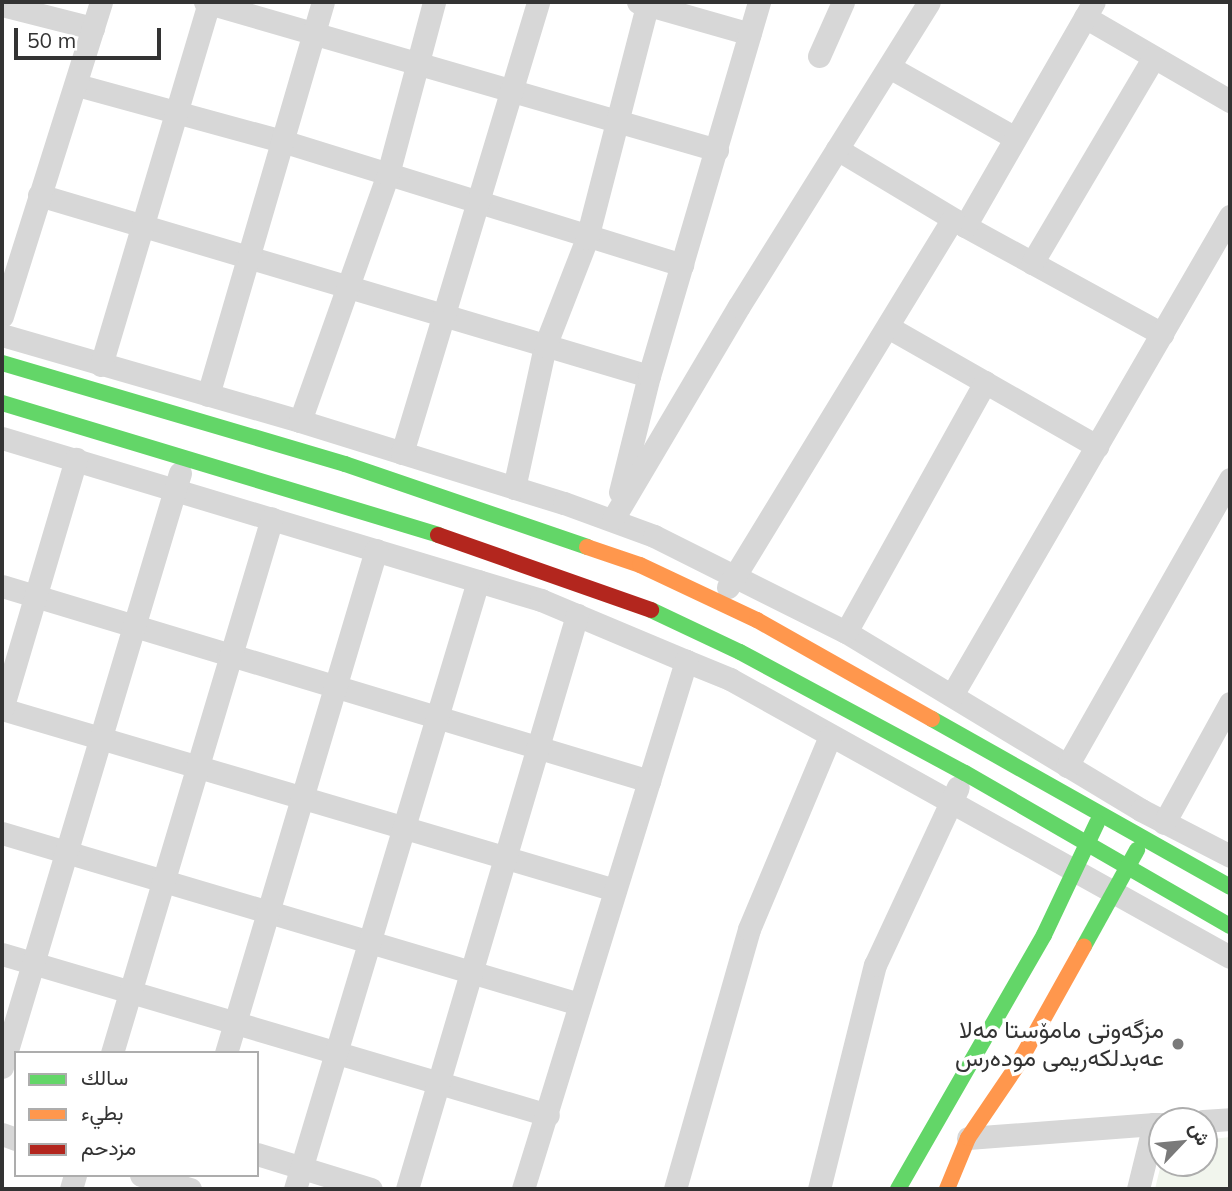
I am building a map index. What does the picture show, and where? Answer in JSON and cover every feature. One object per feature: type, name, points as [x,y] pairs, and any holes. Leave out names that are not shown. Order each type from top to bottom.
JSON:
[{"type":"main road","points":[[2,363],[345,464],[600,548],[720,602],[979,743],[1107,803],[1076,871],[898,1189]]},
{"type":"main road","points":[[2,403],[184,455],[604,590],[740,652],[965,773],[1230,926]]},
{"type":"main road","points":[[345,464],[352,437]]},
{"type":"main road","points":[[947,1189],[968,1138],[1017,1066],[1153,825],[1230,887]]},
{"type":"street","points":[[2,316],[38,194],[77,85],[101,2]]},
{"type":"street","points":[[100,365],[208,2],[717,150]]},
{"type":"street","points":[[208,395],[323,2]]},
{"type":"street","points":[[300,421],[388,174],[434,2]]},
{"type":"street","points":[[402,453],[538,2]]},
{"type":"street","points":[[613,519],[649,376],[759,2]]},
{"type":"street","points":[[820,55],[843,2]]},
{"type":"street","points":[[613,519],[929,2]]},
{"type":"street","points":[[514,488],[545,346],[587,238],[644,3],[750,34]]},
{"type":"street","points":[[2,5],[93,28]]},
{"type":"street","points":[[720,602],[734,575],[888,327],[1015,138],[1090,9],[1154,58],[1230,101]]},
{"type":"street","points":[[1032,263],[1154,58]]},
{"type":"street","points":[[891,68],[1015,138]]},
{"type":"street","points":[[77,85],[282,141],[478,199],[587,238],[682,265]]},
{"type":"street","points":[[837,149],[959,222],[1162,334]]},
{"type":"street","points":[[38,194],[649,376]]},
{"type":"street","points":[[952,695],[1230,216]]},
{"type":"street","points":[[888,327],[1097,446]]},
{"type":"street","points":[[2,335],[300,421],[613,519],[734,575],[846,632],[992,717],[1067,766],[1107,803],[1230,856]]},
{"type":"street","points":[[846,632],[985,382]]},
{"type":"street","points":[[2,438],[478,581],[577,615],[730,679],[1230,957]]},
{"type":"street","points":[[2,1067],[35,964],[97,737],[130,627],[177,489],[184,455]]},
{"type":"street","points":[[76,459],[2,709],[615,890]]},
{"type":"street","points":[[1067,766],[1230,479]]},
{"type":"street","points":[[113,1051],[272,518]]},
{"type":"street","points":[[227,1051],[376,550]]},
{"type":"street","points":[[299,1178],[478,581]]},
{"type":"street","points":[[2,586],[130,627],[649,781]]},
{"type":"street","points":[[407,1189],[435,1082],[471,972],[577,615]]},
{"type":"street","points":[[523,1189],[686,661]]},
{"type":"street","points":[[1153,825],[1230,704]]},
{"type":"street","points":[[819,1189],[876,965],[992,717]]},
{"type":"street","points":[[675,1189],[748,929],[830,736]]},
{"type":"street","points":[[2,833],[579,1004]]},
{"type":"street","points":[[2,954],[548,1115]]},
{"type":"street","points":[[968,1138],[1148,1125]]},
{"type":"street","points":[[259,1155],[299,1178],[371,1189]]},
{"type":"street","points":[[1138,1189],[1148,1156]]},
{"type":"street","points":[[148,1177],[190,1189]]},
{"type":"shaded area","points":[[1230,1137],[1230,1189],[1155,1189],[1158,1177],[1218,1177],[1218,1138]]},
{"type":"traffic: fast","points":[[2,363],[345,464],[587,547]]},
{"type":"traffic: fast","points":[[2,403],[438,535]]},
{"type":"traffic: fast","points":[[651,610],[740,652],[965,773],[1230,926]]},
{"type":"traffic: fast","points":[[932,719],[1230,887]]},
{"type":"traffic: fast","points":[[898,1189],[1044,935],[1097,823]]},
{"type":"traffic: fast","points":[[1084,946],[1137,850]]},
{"type":"traffic: slow","points":[[587,547],[640,565],[757,620],[932,719]]},
{"type":"traffic: slow","points":[[947,1189],[968,1138],[1017,1066],[1084,946]]},
{"type":"traffic: jam","points":[[438,535],[651,610]]},
{"type":"place","name":"مزگەوتی مامۆستا مەلا عەبدلکەریمی مودەرس","points":[[1178,1044]]}]
